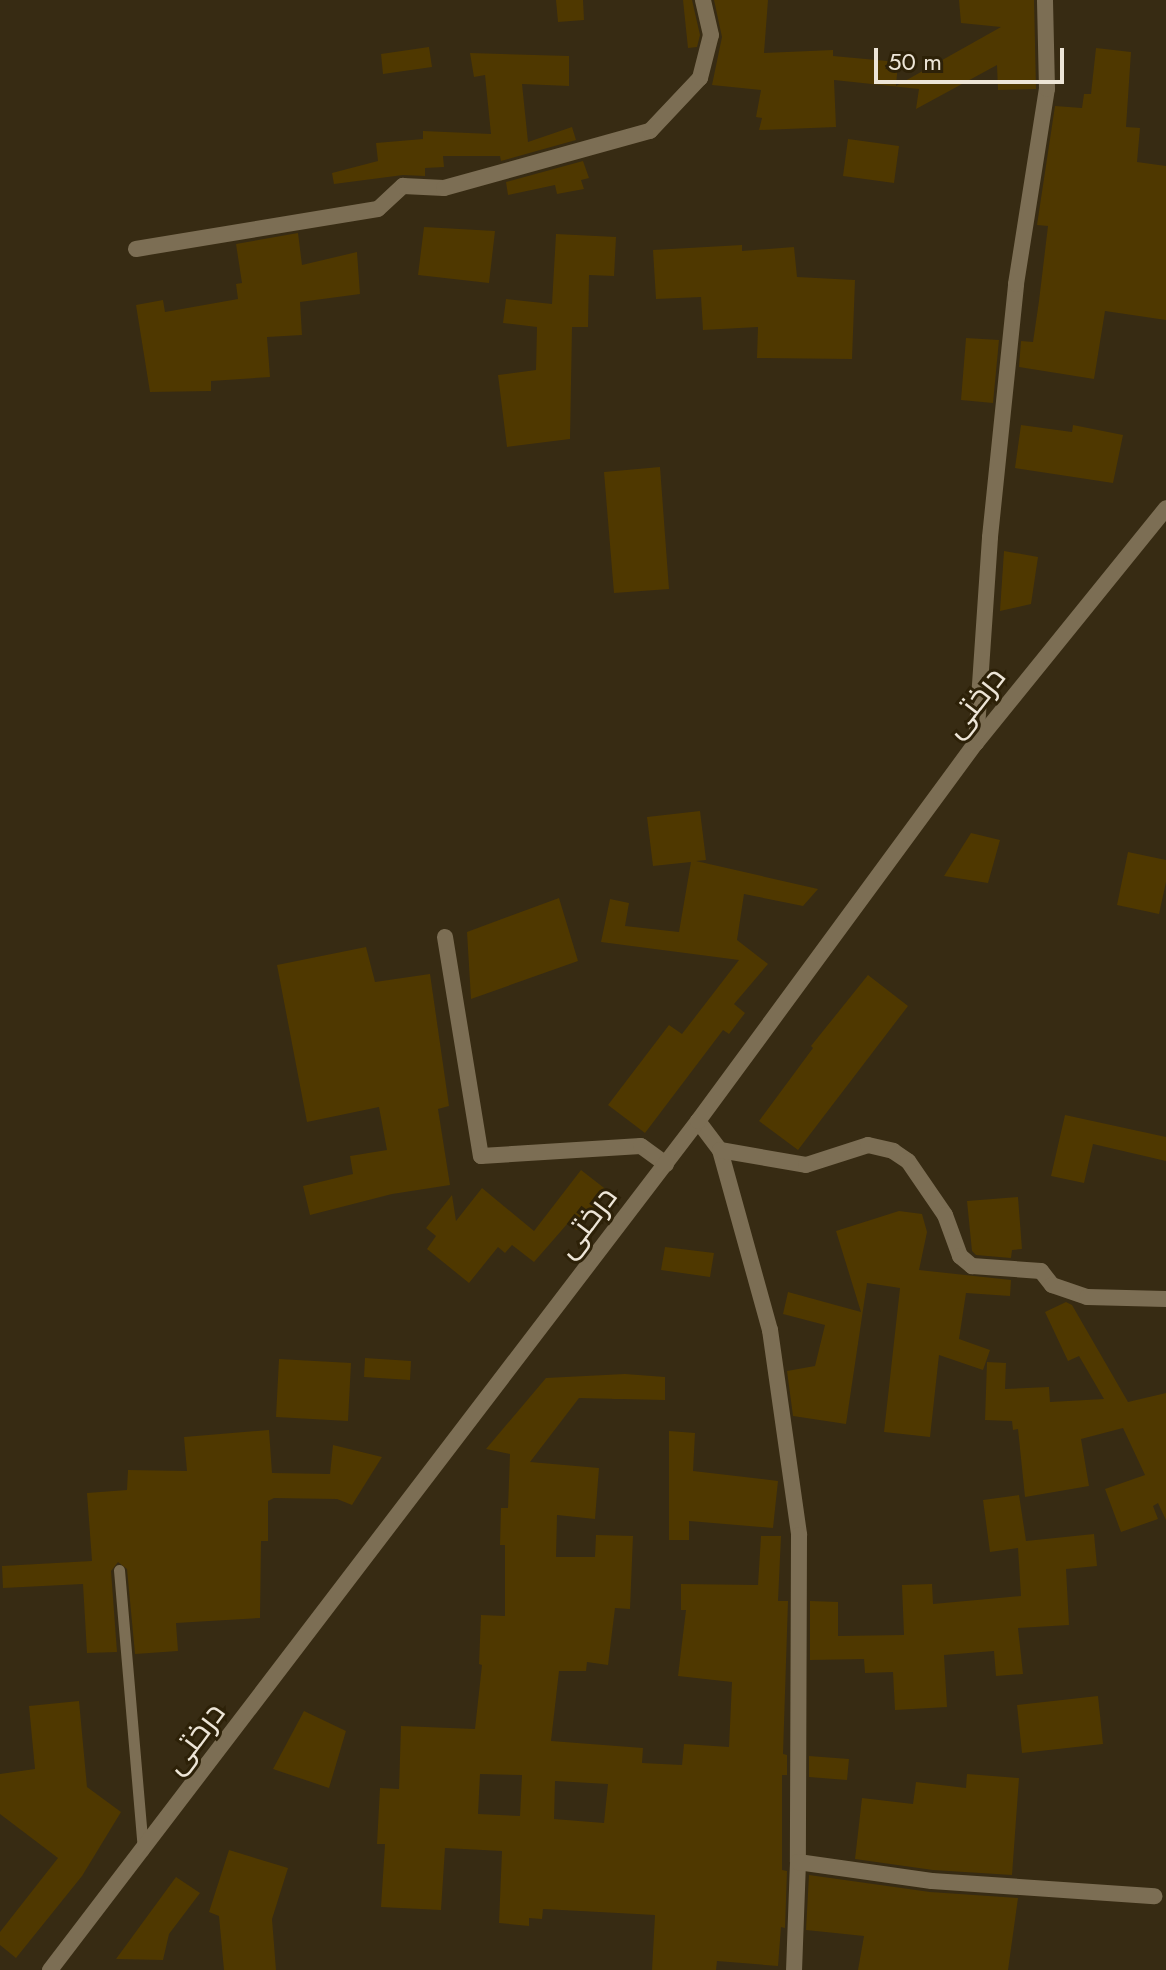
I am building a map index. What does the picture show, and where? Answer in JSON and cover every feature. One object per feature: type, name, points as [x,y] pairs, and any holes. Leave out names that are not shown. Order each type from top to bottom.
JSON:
[{"type":"street","points":[[136,249],[378,209],[403,186],[444,188],[650,131],[700,78],[711,35],[703,0]]},
{"type":"street","points":[[976,743],[990,537],[1016,284],[1047,89],[1045,0]]},
{"type":"street","name":"درختی","points":[[50,1970],[666,1164],[976,743],[1166,508]]},
{"type":"street","points":[[445,937],[481,1156],[641,1146],[666,1164]]},
{"type":"street","points":[[698,1121],[720,1150],[770,1330],[799,1535],[798,1862],[794,1970]]},
{"type":"street","points":[[720,1150],[806,1165],[868,1145],[893,1151],[913,1169],[945,1215],[960,1256],[972,1266],[1041,1271],[1052,1285],[1087,1297],[1166,1299]]},
{"type":"street","points":[[798,1862],[932,1881],[1154,1896]]},
{"type":"lane","points":[[119,1570],[143,1852]]},
{"type":"building","points":[[556,0],[583,0],[584,20],[558,22]]},
{"type":"building","points":[[683,0],[692,0],[700,35],[697,47],[688,48]]},
{"type":"building","points":[[714,0],[768,0],[764,53],[833,50],[833,56],[898,62],[896,86],[1001,27],[961,23],[959,0],[1034,0],[1036,89],[998,90],[997,65],[916,109],[919,89],[834,80],[836,127],[759,130],[762,118],[756,117],[761,90],[712,85],[722,37]]},
{"type":"building","points":[[429,47],[432,67],[383,74],[381,54]]},
{"type":"building","points":[[1096,48],[1131,52],[1126,127],[1140,128],[1137,162],[1166,166],[1166,320],[1105,311],[1094,379],[1019,367],[1021,341],[1033,342],[1039,301],[1048,226],[1037,225],[1055,106],[1082,108],[1084,94],[1091,94]]},
{"type":"building","points":[[470,53],[569,56],[569,86],[522,84],[528,142],[572,127],[576,140],[501,161],[500,156],[443,156],[444,167],[425,168],[425,176],[403,175],[334,184],[332,173],[378,161],[376,143],[423,139],[423,131],[491,134],[485,75],[474,77]]},
{"type":"building","points":[[848,139],[899,146],[894,183],[843,176]]},
{"type":"building","points":[[583,161],[589,178],[581,180],[584,189],[557,194],[555,185],[508,195],[506,182]]},
{"type":"building","points":[[424,227],[495,231],[489,283],[418,275]]},
{"type":"building","points":[[298,233],[302,265],[357,252],[360,294],[300,302],[302,335],[267,337],[270,377],[211,381],[211,391],[150,392],[136,305],[163,300],[165,312],[238,299],[236,284],[242,283],[236,244]]},
{"type":"building","points":[[556,234],[616,237],[614,276],[589,275],[588,327],[572,327],[570,439],[507,447],[498,375],[536,370],[537,327],[503,323],[506,299],[552,304]]},
{"type":"building","points":[[742,245],[742,251],[794,247],[797,277],[855,280],[852,359],[757,358],[758,327],[703,330],[701,297],[656,299],[653,250]]},
{"type":"building","points":[[966,338],[999,340],[993,403],[961,400]]},
{"type":"building","points":[[1021,425],[1072,432],[1073,425],[1123,435],[1113,483],[1015,468]]},
{"type":"building","points":[[660,467],[669,589],[614,593],[604,472]]},
{"type":"building","points":[[1004,551],[1038,557],[1031,604],[1000,611]]},
{"type":"building","points":[[700,811],[706,860],[696,861],[818,889],[803,906],[744,894],[737,940],[768,964],[734,1004],[745,1013],[729,1034],[723,1030],[645,1133],[608,1105],[669,1025],[682,1034],[739,960],[601,942],[610,899],[629,903],[625,926],[679,932],[691,862],[653,866],[647,817]]},
{"type":"building","points":[[971,833],[1000,840],[988,883],[944,876]]},
{"type":"building","points":[[1128,852],[1166,860],[1166,882],[1159,914],[1117,905]]},
{"type":"building","points":[[559,898],[578,961],[471,999],[467,932]]},
{"type":"building","points":[[366,947],[375,982],[430,974],[449,1106],[438,1109],[450,1185],[392,1194],[310,1215],[303,1186],[353,1174],[350,1156],[387,1150],[379,1107],[307,1122],[277,965]]},
{"type":"building","points":[[868,975],[908,1006],[798,1150],[759,1121],[813,1048],[811,1046]]},
{"type":"building","points":[[1065,1115],[1166,1137],[1166,1161],[1093,1144],[1084,1183],[1051,1176]]},
{"type":"building","points":[[581,1170],[608,1191],[577,1230],[568,1223],[534,1262],[512,1245],[505,1253],[498,1247],[469,1283],[427,1249],[436,1236],[426,1228],[452,1195],[456,1221],[482,1188],[534,1231]]},
{"type":"building","points":[[1018,1197],[1022,1249],[1012,1250],[1011,1258],[976,1255],[972,1251],[967,1201]]},
{"type":"building","points":[[899,1211],[922,1214],[927,1232],[919,1270],[1011,1280],[1010,1296],[966,1293],[959,1339],[990,1350],[983,1370],[939,1355],[930,1437],[884,1432],[900,1288],[867,1283],[846,1424],[793,1416],[787,1371],[815,1366],[825,1325],[783,1314],[788,1292],[861,1312],[836,1231]]},
{"type":"building","points":[[665,1247],[714,1253],[710,1277],[661,1270]]},
{"type":"building","points":[[1066,1302],[1072,1305],[1128,1402],[1166,1393],[1166,1520],[1158,1503],[1153,1506],[1158,1519],[1121,1532],[1105,1489],[1145,1475],[1123,1428],[1081,1439],[1089,1486],[1025,1497],[1018,1429],[1013,1430],[1012,1421],[985,1420],[987,1362],[1006,1363],[1005,1389],[1049,1387],[1050,1402],[1104,1399],[1079,1356],[1068,1361],[1045,1312]]},
{"type":"building","points":[[365,1358],[411,1361],[410,1380],[364,1377]]},
{"type":"building","points":[[279,1359],[351,1363],[348,1421],[276,1417]]},
{"type":"building","points":[[625,1374],[665,1377],[665,1400],[579,1398],[530,1462],[599,1468],[595,1519],[557,1515],[556,1557],[595,1557],[596,1535],[633,1536],[630,1609],[615,1608],[608,1665],[587,1662],[586,1671],[559,1671],[551,1741],[643,1748],[642,1763],[682,1765],[684,1744],[729,1747],[732,1682],[678,1676],[686,1610],[681,1610],[681,1584],[758,1585],[761,1536],[781,1536],[778,1601],[788,1601],[783,1754],[787,1755],[787,1775],[782,1775],[782,1870],[787,1871],[785,1928],[781,1927],[778,1966],[717,1961],[716,1970],[652,1970],[655,1915],[543,1909],[542,1919],[529,1918],[529,1926],[499,1923],[502,1851],[445,1848],[441,1910],[381,1907],[385,1844],[377,1844],[380,1788],[399,1789],[401,1726],[475,1729],[482,1665],[479,1664],[481,1615],[505,1616],[505,1545],[500,1545],[501,1508],[508,1508],[510,1454],[486,1449],[546,1378]],"holes":[[[480,1774],[522,1775],[520,1816],[478,1814]],[[555,1781],[608,1784],[604,1823],[554,1819]]]},
{"type":"building","points":[[269,1430],[272,1473],[330,1474],[333,1445],[382,1457],[352,1505],[337,1499],[274,1498],[268,1501],[268,1541],[261,1541],[260,1618],[176,1623],[178,1651],[135,1654],[127,1569],[118,1562],[111,1571],[117,1652],[87,1653],[83,1584],[3,1588],[2,1566],[92,1561],[87,1493],[127,1490],[128,1470],[187,1471],[184,1437]]},
{"type":"building","points":[[669,1431],[695,1433],[693,1471],[778,1481],[773,1528],[689,1521],[689,1540],[669,1540]]},
{"type":"building","points":[[1019,1495],[1026,1541],[1094,1534],[1097,1566],[1066,1569],[1069,1625],[1018,1628],[1023,1674],[996,1676],[994,1651],[944,1655],[947,1707],[895,1710],[893,1672],[865,1673],[864,1659],[810,1660],[810,1601],[838,1602],[838,1636],[904,1635],[902,1585],[932,1584],[933,1604],[1021,1596],[1018,1548],[990,1552],[983,1500]]},
{"type":"building","points":[[1098,1696],[1103,1744],[1022,1753],[1017,1705]]},
{"type":"building","points":[[79,1701],[87,1787],[121,1812],[82,1876],[16,1958],[0,1945],[0,1932],[58,1858],[0,1814],[0,1774],[35,1769],[29,1706]]},
{"type":"building","points":[[304,1711],[346,1731],[329,1788],[273,1769]]},
{"type":"building","points":[[809,1756],[849,1759],[847,1780],[809,1777]]},
{"type":"building","points":[[967,1774],[1019,1778],[1012,1875],[933,1870],[855,1859],[862,1798],[913,1804],[916,1782],[966,1788]]},
{"type":"building","points":[[229,1850],[288,1868],[272,1919],[276,1970],[224,1970],[219,1916],[209,1912]]},
{"type":"building","points":[[809,1875],[930,1892],[1018,1898],[1008,1970],[858,1970],[864,1936],[806,1930]]},
{"type":"building","points":[[176,1877],[200,1893],[169,1934],[163,1960],[116,1959]]}]
